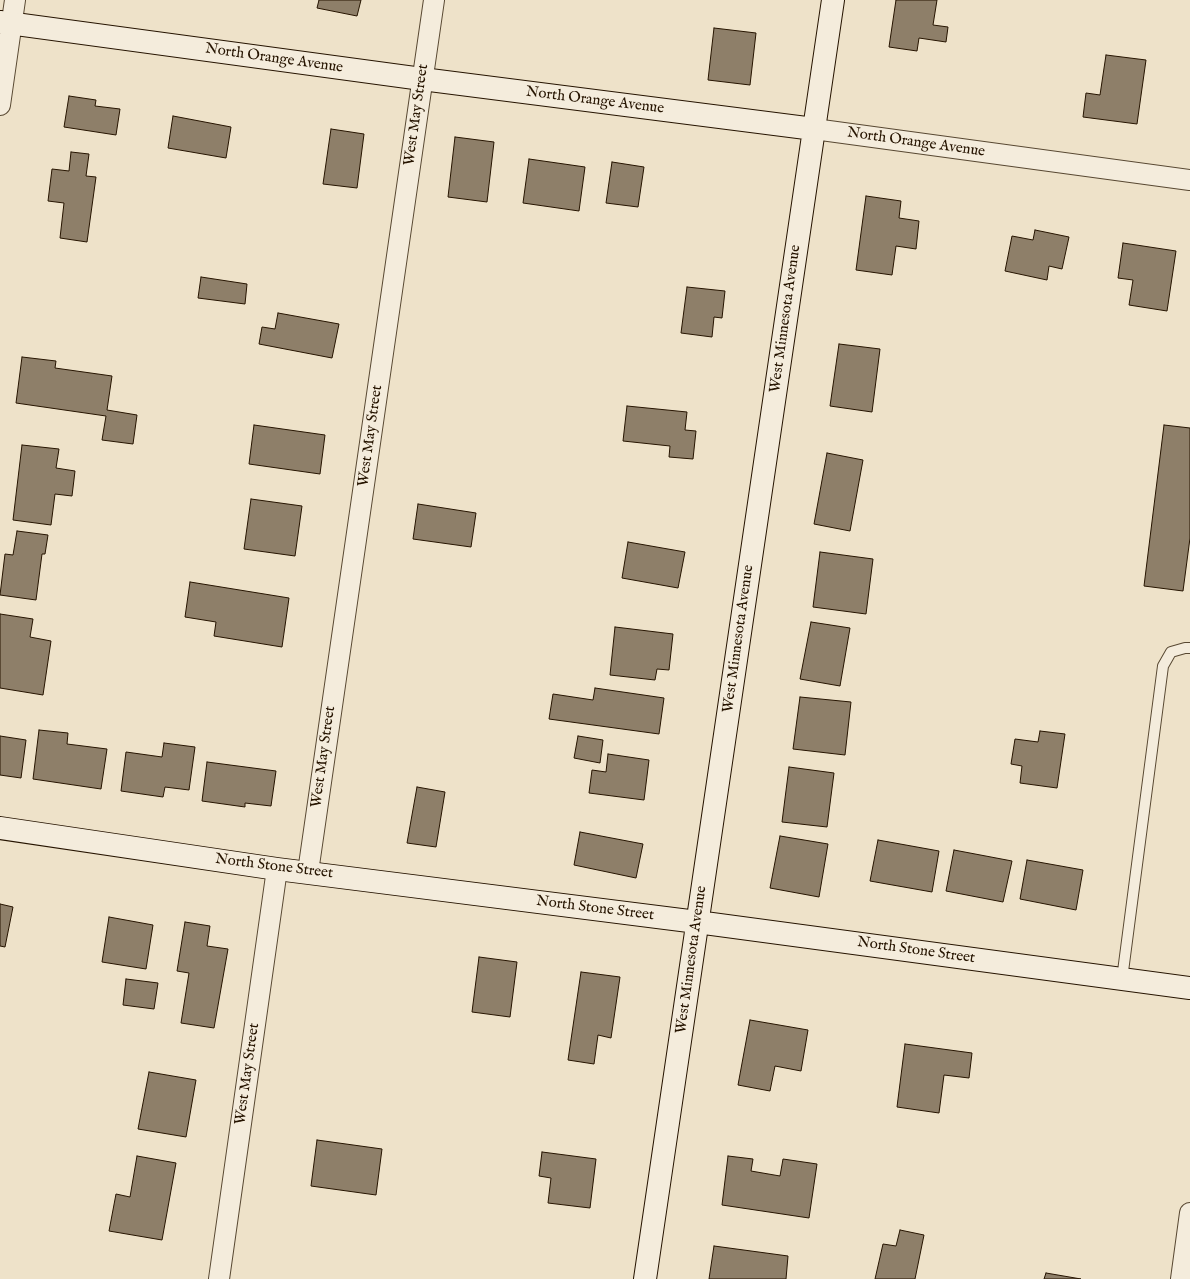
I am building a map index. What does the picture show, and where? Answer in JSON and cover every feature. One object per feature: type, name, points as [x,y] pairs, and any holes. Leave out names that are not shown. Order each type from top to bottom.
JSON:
[{"type":"street","points":[[0,105],[6,23],[15,0]]},
{"type":"street","name":"West May Street","points":[[308,872],[434,0]]},
{"type":"street","name":"West Minnesota Avenue","points":[[645,1279],[833,0]]},
{"type":"street","name":"North Orange Avenue","points":[[6,23],[1190,180]]},
{"type":"street","name":"North Stone Street","points":[[0,828],[277,869],[697,922],[1190,988]]},
{"type":"street","name":"West May Street","points":[[219,1279],[277,869]]},
{"type":"street","points":[[1181,1279],[1190,1213]]},
{"type":"lane","points":[[1122,979],[1163,666],[1171,652],[1190,648]]},
{"type":"building","points":[[319,0],[361,0],[357,16],[317,8]]},
{"type":"building","points":[[896,0],[937,0],[933,25],[948,27],[946,42],[919,38],[917,51],[889,47]]},
{"type":"building","points":[[714,28],[756,33],[750,85],[708,80]]},
{"type":"building","points":[[1106,55],[1146,60],[1137,124],[1083,117],[1086,93],[1100,95]]},
{"type":"building","points":[[69,96],[96,100],[95,106],[120,109],[116,135],[64,127]]},
{"type":"building","points":[[173,116],[231,127],[226,158],[168,148]]},
{"type":"building","points":[[331,129],[364,134],[357,188],[323,184]]},
{"type":"building","points":[[455,137],[494,142],[487,202],[448,197]]},
{"type":"building","points":[[71,152],[89,154],[86,176],[96,177],[87,242],[60,238],[64,203],[48,201],[52,169],[69,171]]},
{"type":"building","points":[[529,159],[585,167],[579,211],[523,203]]},
{"type":"building","points":[[612,162],[644,167],[638,207],[606,203]]},
{"type":"building","points":[[866,196],[901,201],[899,218],[919,221],[916,249],[896,246],[892,275],[856,270]]},
{"type":"building","points":[[1035,230],[1069,237],[1062,269],[1049,266],[1047,280],[1005,271],[1012,236],[1033,240]]},
{"type":"building","points":[[1123,243],[1176,251],[1167,311],[1129,305],[1133,280],[1118,278]]},
{"type":"building","points":[[201,277],[247,284],[245,304],[198,298]]},
{"type":"building","points":[[687,287],[725,291],[722,318],[714,317],[712,337],[681,333]]},
{"type":"building","points":[[278,313],[339,324],[332,358],[259,344],[262,327],[275,329]]},
{"type":"building","points":[[839,344],[880,349],[872,412],[830,406]]},
{"type":"building","points":[[22,357],[56,361],[55,368],[112,376],[107,410],[137,415],[133,444],[102,440],[106,416],[16,403]]},
{"type":"building","points":[[627,406],[687,412],[685,430],[696,431],[693,459],[669,457],[670,446],[623,441]]},
{"type":"building","points":[[254,425],[325,435],[320,474],[249,464]]},
{"type":"building","points":[[1164,425],[1190,428],[1190,538],[1183,591],[1144,586]]},
{"type":"building","points":[[22,445],[59,449],[56,468],[75,471],[72,496],[55,494],[51,525],[13,520]]},
{"type":"building","points":[[827,453],[863,460],[850,531],[814,524]]},
{"type":"building","points":[[251,499],[302,506],[295,556],[244,549]]},
{"type":"building","points":[[418,504],[476,513],[471,547],[413,539]]},
{"type":"building","points":[[17,531],[48,535],[45,554],[42,554],[36,600],[0,595],[5,554],[13,555]]},
{"type":"building","points":[[628,542],[685,552],[678,588],[622,578]]},
{"type":"building","points":[[820,552],[873,559],[866,614],[813,607]]},
{"type":"building","points":[[190,582],[289,598],[282,647],[214,636],[216,622],[185,617]]},
{"type":"building","points":[[0,614],[33,619],[30,637],[51,641],[43,695],[0,688]]},
{"type":"building","points":[[811,622],[850,628],[840,686],[800,679]]},
{"type":"building","points":[[615,627],[673,634],[669,670],[657,669],[655,680],[610,675]]},
{"type":"building","points":[[595,688],[664,698],[659,734],[549,719],[553,694],[593,700]]},
{"type":"building","points":[[800,697],[851,702],[845,755],[793,749]]},
{"type":"building","points":[[39,730],[68,733],[67,744],[107,749],[101,789],[33,779]]},
{"type":"building","points":[[1040,731],[1065,734],[1057,788],[1020,783],[1022,766],[1011,764],[1015,739],[1038,742]]},
{"type":"building","points":[[0,736],[26,740],[21,778],[0,775]]},
{"type":"building","points":[[578,736],[603,740],[600,763],[574,758]]},
{"type":"building","points":[[164,743],[195,747],[189,790],[165,787],[163,797],[121,791],[126,752],[162,757]]},
{"type":"building","points":[[608,754],[649,760],[644,800],[589,793],[592,770],[606,772]]},
{"type":"building","points":[[207,762],[276,771],[271,806],[245,803],[245,807],[202,801]]},
{"type":"building","points":[[789,767],[834,773],[827,827],[782,822]]},
{"type":"building","points":[[417,787],[445,792],[436,847],[407,843]]},
{"type":"building","points":[[580,832],[643,844],[636,878],[574,865]]},
{"type":"building","points":[[780,836],[828,844],[819,897],[770,888]]},
{"type":"building","points":[[878,840],[939,851],[932,892],[870,881]]},
{"type":"building","points":[[954,850],[1012,861],[1003,902],[946,891]]},
{"type":"building","points":[[1027,860],[1083,870],[1076,910],[1020,899]]},
{"type":"building","points":[[0,904],[13,907],[5,947],[0,946]]},
{"type":"building","points":[[109,917],[153,925],[146,969],[102,962]]},
{"type":"building","points":[[185,922],[210,926],[207,946],[228,949],[214,1028],[181,1023],[189,973],[177,971]]},
{"type":"building","points":[[479,957],[517,962],[510,1017],[472,1012]]},
{"type":"building","points":[[581,972],[620,977],[611,1038],[598,1035],[594,1064],[568,1060]]},
{"type":"building","points":[[126,979],[158,983],[154,1009],[123,1005]]},
{"type":"building","points":[[750,1020],[808,1030],[801,1071],[775,1066],[770,1091],[738,1085]]},
{"type":"building","points":[[905,1044],[972,1053],[969,1078],[944,1075],[939,1113],[897,1107]]},
{"type":"building","points":[[149,1072],[196,1080],[186,1137],[138,1129]]},
{"type":"building","points":[[317,1140],[382,1149],[376,1195],[311,1186]]},
{"type":"building","points":[[542,1152],[596,1159],[590,1208],[548,1203],[551,1178],[539,1176]]},
{"type":"building","points":[[137,1156],[176,1163],[162,1240],[109,1231],[116,1194],[130,1197]]},
{"type":"building","points":[[728,1156],[753,1159],[751,1171],[780,1176],[783,1159],[817,1164],[809,1218],[722,1205]]},
{"type":"building","points":[[900,1230],[924,1235],[915,1279],[875,1279],[883,1244],[896,1246]]},
{"type":"building","points":[[714,1246],[788,1256],[786,1279],[709,1279]]},
{"type":"building","points":[[1046,1273],[1081,1279],[1044,1279]]}]
